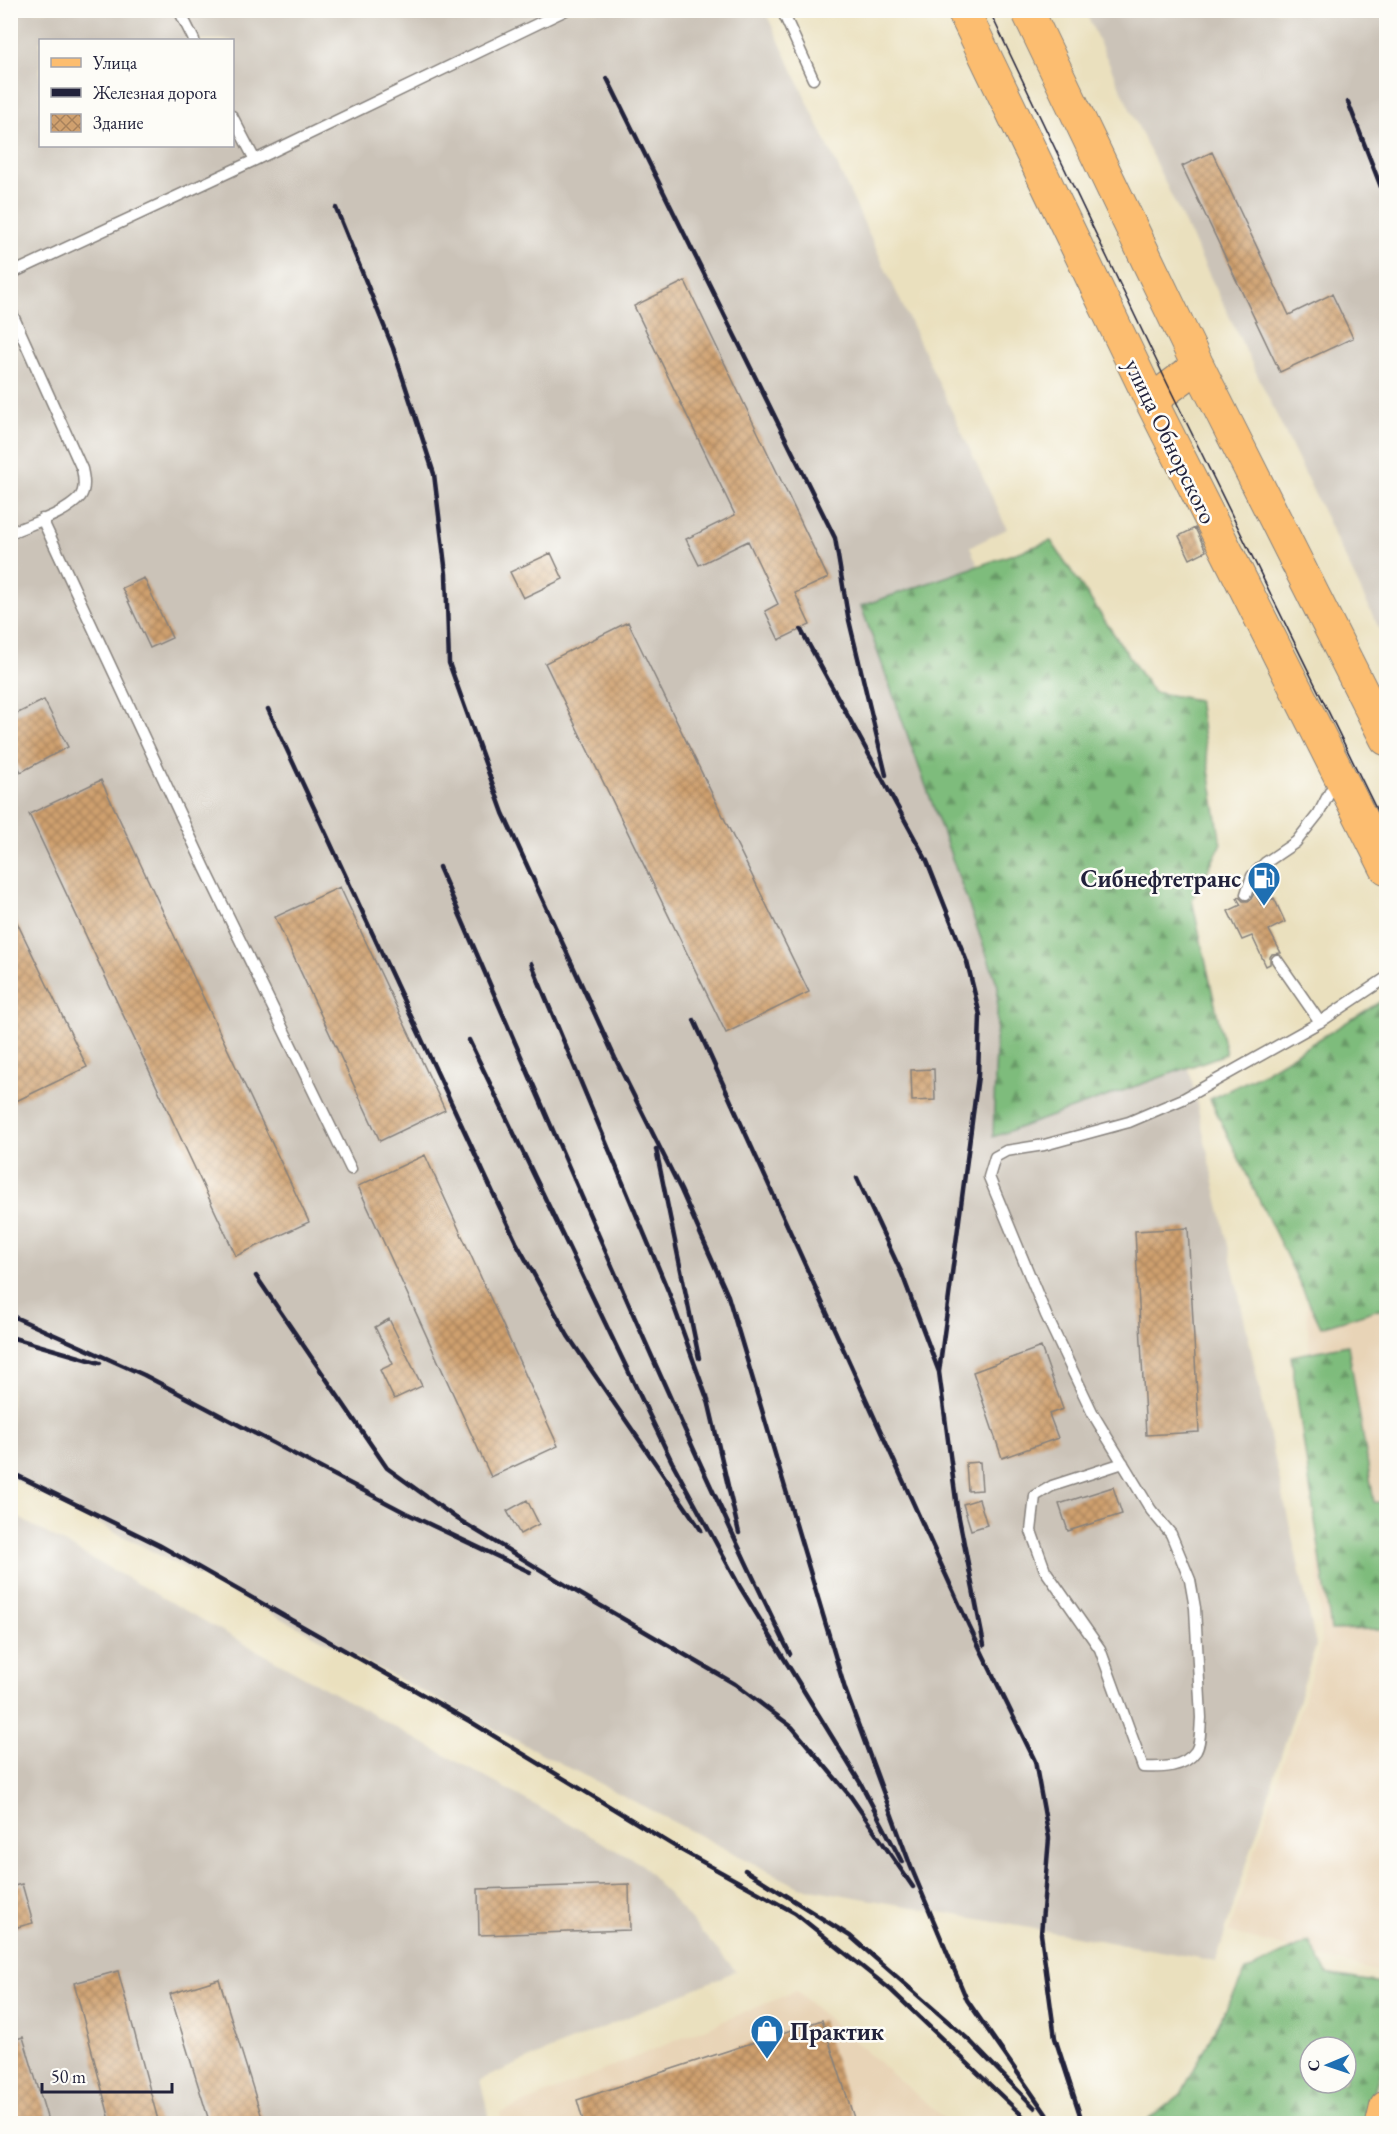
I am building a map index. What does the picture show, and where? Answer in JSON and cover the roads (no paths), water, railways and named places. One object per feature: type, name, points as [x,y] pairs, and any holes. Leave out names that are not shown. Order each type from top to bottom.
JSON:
[{"type":"main road","name":"улица Обнорского","points":[[963,10],[1151,401],[1386,868]]},
{"type":"main road","points":[[1027,10],[1198,366],[1386,739]]},
{"type":"main road","points":[[1151,401],[1198,366]]},
{"type":"main road","points":[[1382,2124],[1386,2107]]},
{"type":"lane","points":[[179,10],[194,39]]},
{"type":"lane","points":[[10,274],[255,160],[566,10]]},
{"type":"lane","points":[[782,10],[813,79]]},
{"type":"lane","points":[[234,120],[255,160]]},
{"type":"lane","points":[[10,309],[82,468],[85,483],[81,496],[63,510],[10,533]]},
{"type":"lane","points":[[42,519],[205,868],[351,1169]]},
{"type":"lane","points":[[1246,894],[1252,876],[1265,863],[1296,842],[1319,813],[1339,774]]},
{"type":"lane","points":[[1277,960],[1320,1022]]},
{"type":"lane","points":[[1123,1463],[1052,1486],[1035,1496],[1031,1531],[1045,1570],[1100,1649],[1143,1767],[1164,1768],[1182,1762],[1196,1751],[1200,1735],[1195,1608],[1190,1580],[1171,1534],[1151,1510],[1123,1463],[1093,1414],[1046,1315],[989,1177],[995,1157],[1006,1151],[1044,1144],[1129,1122],[1183,1099],[1320,1022],[1386,978]]},
{"type":"tram line","points":[[989,10],[1169,387],[1386,829]]},
{"type":"railway","points":[[607,78],[835,538],[848,616],[886,775]]},
{"type":"railway","points":[[1348,102],[1386,200]]},
{"type":"railway","points":[[336,208],[393,348],[434,474],[446,574],[449,663],[503,813],[615,1058],[681,1190],[728,1296],[845,1689],[911,1867],[967,2000],[1053,2124]]},
{"type":"railway","points":[[801,630],[927,861],[967,962],[980,1015],[978,1076],[939,1372]]},
{"type":"railway","points":[[268,709],[516,1242],[568,1336],[701,1530]]},
{"type":"railway","points":[[439,867],[654,1361],[790,1654]]},
{"type":"railway","points":[[531,963],[669,1293],[709,1404]]},
{"type":"railway","points":[[694,1020],[969,1626],[1035,1761],[1049,1838],[1041,1934],[1055,2038],[1081,2118],[1085,2124]]},
{"type":"railway","points":[[469,1040],[672,1462],[740,1587],[861,1784],[902,1862]]},
{"type":"railway","points":[[656,1149],[699,1358]]},
{"type":"railway","points":[[857,1178],[902,1274],[939,1372],[957,1508],[984,1645]]},
{"type":"railway","points":[[256,1276],[387,1468],[456,1518],[735,1684],[792,1727],[851,1797],[913,1887]]},
{"type":"railway","points":[[10,1315],[144,1375],[406,1513],[530,1572]]},
{"type":"railway","points":[[10,1337],[100,1363]]},
{"type":"railway","points":[[707,1396],[739,1533]]},
{"type":"railway","points":[[10,1472],[159,1545],[471,1722],[681,1850],[795,1913],[891,1990],[1031,2124]]},
{"type":"railway","points":[[745,1870],[850,1936],[969,2040],[1035,2108]]},
{"type":"place","name":"Сибнефтетранс","points":[[1264,907]]},
{"type":"place","name":"Практик","points":[[767,2060]]}]
